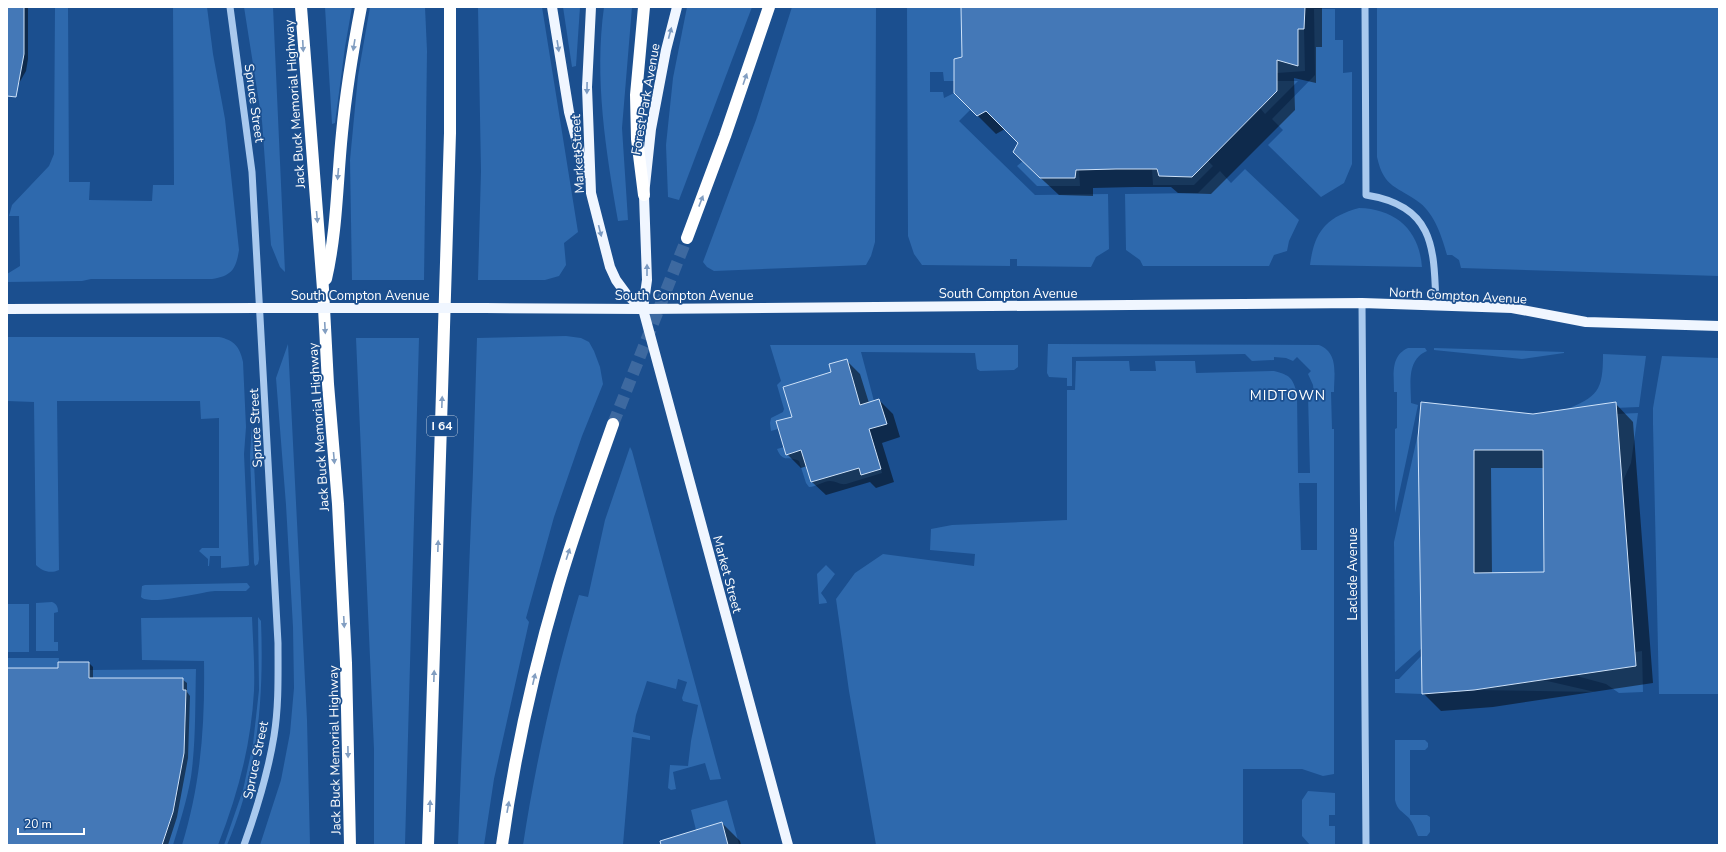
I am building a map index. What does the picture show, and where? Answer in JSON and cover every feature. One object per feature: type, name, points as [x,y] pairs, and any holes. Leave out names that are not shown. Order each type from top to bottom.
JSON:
[{"type":"highway","name":"Jack Buck Memorial Highway","points":[[301,7],[323,290],[328,384],[338,512],[346,671],[350,845]]},
{"type":"highway","points":[[323,290],[331,254],[342,132],[361,7]]},
{"type":"highway","name":"I 64","points":[[428,845],[450,133],[450,7]]},
{"type":"highway","points":[[644,7],[636,95],[637,139],[644,196]]},
{"type":"highway","points":[[687,238],[725,136],[769,7]]},
{"type":"highway","points":[[502,845],[518,747],[536,666],[582,510],[613,424]]},
{"type":"main road","points":[[552,7],[569,112],[591,193]]},
{"type":"main road","name":"Market Street","points":[[591,7],[587,87],[591,193],[610,267],[616,280],[628,295],[643,309]]},
{"type":"main road","name":"Forest Park Avenue","points":[[644,196],[651,128],[666,50],[677,7]]},
{"type":"main road","name":"Market Street","points":[[644,196],[647,280],[643,309],[788,845]]},
{"type":"main road","name":"South Compton Avenue","points":[[7,308],[643,309],[1362,303]]},
{"type":"main road","name":"North Compton Avenue","points":[[1362,303],[1512,308],[1586,322],[1719,326]]},
{"type":"street","name":"Spruce Street","points":[[230,7],[252,172],[275,583],[278,691],[274,735],[265,778],[256,814],[244,845]]},
{"type":"street","points":[[1365,7],[1366,195],[1385,198],[1398,204],[1412,214],[1422,226],[1429,238],[1433,252],[1436,306]]},
{"type":"street","name":"Laclede Avenue","points":[[1362,303],[1366,845]]},
{"type":"shaded area","points":[[55,7],[68,7],[69,182],[90,182],[89,200],[152,201],[153,185],[174,185],[173,7],[207,7],[213,54],[225,119],[239,250],[234,267],[229,274],[212,279],[91,279],[82,281],[7,282],[7,274],[20,266],[19,216],[9,216],[12,205],[49,166],[54,154]]},
{"type":"shaded area","points":[[244,7],[273,7],[285,272],[280,267],[271,245],[262,121]]},
{"type":"shaded area","points":[[325,7],[352,7],[335,123],[332,124]]},
{"type":"shaded area","points":[[370,7],[425,7],[427,51],[424,280],[352,280],[350,160],[358,76]]},
{"type":"shaded area","points":[[478,7],[542,7],[578,232],[564,243],[566,265],[559,276],[545,280],[478,280],[481,171]]},
{"type":"shaded area","points":[[563,7],[580,7],[576,66],[572,67]]},
{"type":"shaded area","points":[[604,7],[632,7],[622,128],[628,220],[618,221],[609,168],[601,88],[601,34]]},
{"type":"shaded area","points":[[687,7],[752,7],[679,200],[668,197],[666,145],[673,78]]},
{"type":"shaded area","points":[[792,7],[876,7],[875,242],[871,256],[866,265],[714,271],[707,267],[703,262],[756,120]]},
{"type":"shaded area","points":[[907,7],[961,7],[962,57],[954,60],[954,81],[944,81],[943,72],[930,72],[930,92],[943,92],[944,98],[954,93],[970,110],[959,121],[1035,195],[1108,194],[1109,249],[1096,257],[1091,267],[1017,266],[1017,259],[1010,259],[1010,266],[922,265],[914,254],[908,236]]},
{"type":"shaded area","points":[[1377,7],[1719,7],[1719,276],[1461,268],[1459,260],[1452,255],[1447,255],[1443,241],[1430,214],[1420,203],[1393,186],[1388,181],[1380,167],[1377,157]]},
{"type":"shaded area","points":[[1314,9],[1335,9],[1335,40],[1343,40],[1343,73],[1352,72],[1352,164],[1344,183],[1321,197],[1268,145],[1283,130],[1272,119],[1315,75]]},
{"type":"shaded area","points":[[1298,29],[1304,29],[1305,71],[1277,73],[1277,60],[1298,65]]},
{"type":"shaded area","points":[[1277,81],[1298,81],[1265,114],[1260,108],[1277,91]]},
{"type":"shaded area","points":[[1023,161],[1040,178],[1075,178],[1076,170],[1079,170],[1080,186],[1037,186],[1017,166]]},
{"type":"shaded area","points":[[1208,161],[1213,166],[1194,185],[1153,185],[1152,169],[1156,169],[1159,176],[1192,177]]},
{"type":"shaded area","points":[[1245,169],[1299,220],[1289,241],[1287,251],[1274,255],[1269,266],[1143,266],[1140,260],[1126,250],[1125,194],[1198,193],[1220,171],[1231,183]]},
{"type":"shaded area","points":[[1359,208],[1384,212],[1403,224],[1411,232],[1416,242],[1422,267],[1310,265],[1315,243],[1319,235],[1330,221],[1338,216]]},
{"type":"shaded area","points":[[566,336],[581,338],[589,342],[600,367],[603,384],[582,436],[554,517],[526,618],[529,622],[494,779],[484,845],[458,845],[477,338]]},
{"type":"shaded area","points":[[7,337],[219,337],[229,340],[236,345],[243,362],[246,427],[244,454],[249,565],[221,568],[221,556],[210,556],[208,566],[208,559],[199,551],[202,548],[219,548],[219,418],[201,419],[200,401],[57,401],[59,570],[52,572],[46,571],[36,565],[34,402],[7,401]]},
{"type":"shaded area","points":[[356,338],[419,338],[405,845],[374,845],[374,749]]},
{"type":"shaded area","points":[[288,344],[307,720],[310,845],[260,845],[281,780],[290,733],[294,688],[293,627],[286,505],[276,378]]},
{"type":"shaded area","points":[[1048,344],[1319,345],[1330,353],[1333,359],[1335,371],[1334,392],[1331,392],[1332,429],[1334,429],[1334,774],[1323,776],[1302,769],[1243,769],[1243,845],[876,845],[849,691],[836,599],[855,573],[883,554],[974,566],[975,554],[930,550],[931,529],[952,525],[1067,520],[1067,390],[1075,390],[1076,361],[1129,361],[1130,371],[1156,371],[1155,361],[1195,361],[1196,373],[1274,371],[1284,374],[1290,378],[1294,384],[1297,394],[1298,473],[1310,473],[1308,395],[1314,395],[1313,385],[1308,374],[1311,371],[1297,357],[1293,361],[1286,358],[1274,357],[1274,360],[1252,361],[1245,354],[1072,357],[1072,386],[1067,386],[1067,378],[1049,377],[1047,373]],"holes":[[[1299,483],[1317,483],[1317,550],[1301,550]]]},
{"type":"shaded area","points":[[770,345],[1018,345],[1018,367],[1014,370],[980,371],[977,369],[975,353],[861,352],[874,401],[860,405],[846,359],[829,364],[831,372],[783,387],[792,417],[777,421],[778,429],[771,431],[771,418],[783,412],[784,409],[777,385],[781,381]]},
{"type":"shaded area","points":[[1408,348],[1425,348],[1427,351],[1420,355],[1416,360],[1411,373],[1411,403],[1418,405],[1395,513],[1395,429],[1397,428],[1397,392],[1394,392],[1394,367],[1398,356],[1402,351]]},
{"type":"shaded area","points":[[1434,348],[1564,353],[1522,359],[1434,350]]},
{"type":"shaded area","points":[[1603,354],[1646,356],[1639,407],[1564,410],[1584,401],[1596,391],[1600,385],[1602,377]]},
{"type":"shaded area","points":[[1662,356],[1719,358],[1719,694],[1659,694],[1653,408]]},
{"type":"shaded area","points":[[1638,413],[1631,463],[1622,483],[1616,414]]},
{"type":"shaded area","points":[[252,425],[259,559],[258,564],[255,566],[250,455]]},
{"type":"shaded area","points":[[1419,429],[1422,648],[1395,672],[1394,542]]},
{"type":"shaded area","points":[[630,447],[721,779],[710,780],[705,763],[673,772],[676,789],[671,790],[668,788],[670,765],[688,766],[698,705],[683,701],[682,698],[687,682],[678,679],[676,689],[647,681],[636,715],[633,732],[650,736],[650,740],[632,737],[623,845],[523,845],[540,750],[570,626],[579,595],[588,597],[605,520]]},
{"type":"shaded area","points":[[784,447],[786,455],[801,450],[811,482],[859,468],[861,475],[881,469],[882,473],[846,484],[830,481],[809,487],[806,483],[799,461],[784,458],[779,454],[777,449]]},
{"type":"shaded area","points":[[1474,450],[1543,450],[1544,572],[1474,573]]},
{"type":"shaded area","points":[[826,565],[835,574],[821,593],[827,603],[819,604],[817,574]]},
{"type":"shaded area","points":[[247,583],[250,587],[246,591],[215,591],[176,598],[154,600],[141,597],[142,586],[145,585]]},
{"type":"shaded area","points":[[52,602],[58,609],[58,612],[54,613],[54,642],[58,642],[58,651],[36,651],[36,603]]},
{"type":"shaded area","points":[[7,604],[29,604],[29,652],[7,652]]},
{"type":"shaded area","points":[[252,617],[254,691],[250,731],[247,750],[232,807],[218,845],[182,845],[194,799],[198,776],[204,708],[204,661],[142,660],[141,618]]},
{"type":"shaded area","points":[[258,617],[261,621],[262,650],[260,707],[257,735],[246,790],[227,845],[224,845],[243,790],[253,744],[259,690]]},
{"type":"shaded area","points":[[1642,651],[1643,692],[1619,693],[1606,684],[1573,675],[1635,652]]},
{"type":"shaded area","points":[[1422,655],[1422,694],[1395,693],[1395,679],[1399,679]]},
{"type":"shaded area","points":[[7,658],[59,658],[58,668],[7,668]]},
{"type":"shaded area","points":[[196,669],[194,750],[191,777],[173,845],[162,845],[175,808],[182,769],[186,710],[186,690],[183,690],[183,678],[90,678],[89,670]]},
{"type":"shaded area","points":[[1543,680],[1595,692],[1474,690]]},
{"type":"shaded area","points":[[1395,740],[1425,740],[1428,743],[1428,747],[1425,750],[1410,750],[1410,815],[1427,815],[1430,817],[1430,832],[1427,836],[1418,836],[1409,818],[1398,808],[1395,800]]},
{"type":"shaded area","points":[[1308,791],[1335,793],[1335,815],[1329,815],[1329,826],[1335,826],[1335,845],[1310,845],[1302,836],[1302,800]]},
{"type":"shaded area","points":[[727,800],[740,845],[728,845],[722,822],[696,830],[691,810]]},
{"type":"building","points":[[7,7],[24,7],[24,54],[16,97],[7,96]]},
{"type":"building","points":[[961,7],[1305,7],[1304,29],[1298,29],[1298,66],[1277,60],[1277,91],[1192,177],[1159,176],[1157,169],[1116,169],[1076,170],[1075,178],[1040,178],[1013,152],[1018,143],[986,111],[977,116],[954,93],[954,59],[962,57]]},
{"type":"building","points":[[847,359],[860,405],[879,399],[887,424],[869,429],[881,469],[861,475],[859,468],[811,482],[801,450],[786,455],[776,421],[792,417],[783,387],[831,372],[829,364]]},
{"type":"building","points":[[1421,402],[1533,414],[1616,402],[1636,666],[1474,690],[1422,694],[1418,438]],"holes":[[[1474,450],[1543,450],[1544,572],[1474,573]]]},
{"type":"building","points":[[58,662],[89,662],[89,678],[183,678],[183,690],[186,690],[184,753],[173,812],[162,845],[7,845],[7,668],[58,668]]},
{"type":"building","points":[[722,822],[728,845],[661,845],[660,841]]},
{"type":"tunnel","points":[[613,424],[687,238]]},
{"type":"district","name":"MIDTOWN","points":[[1288,395]]}]
